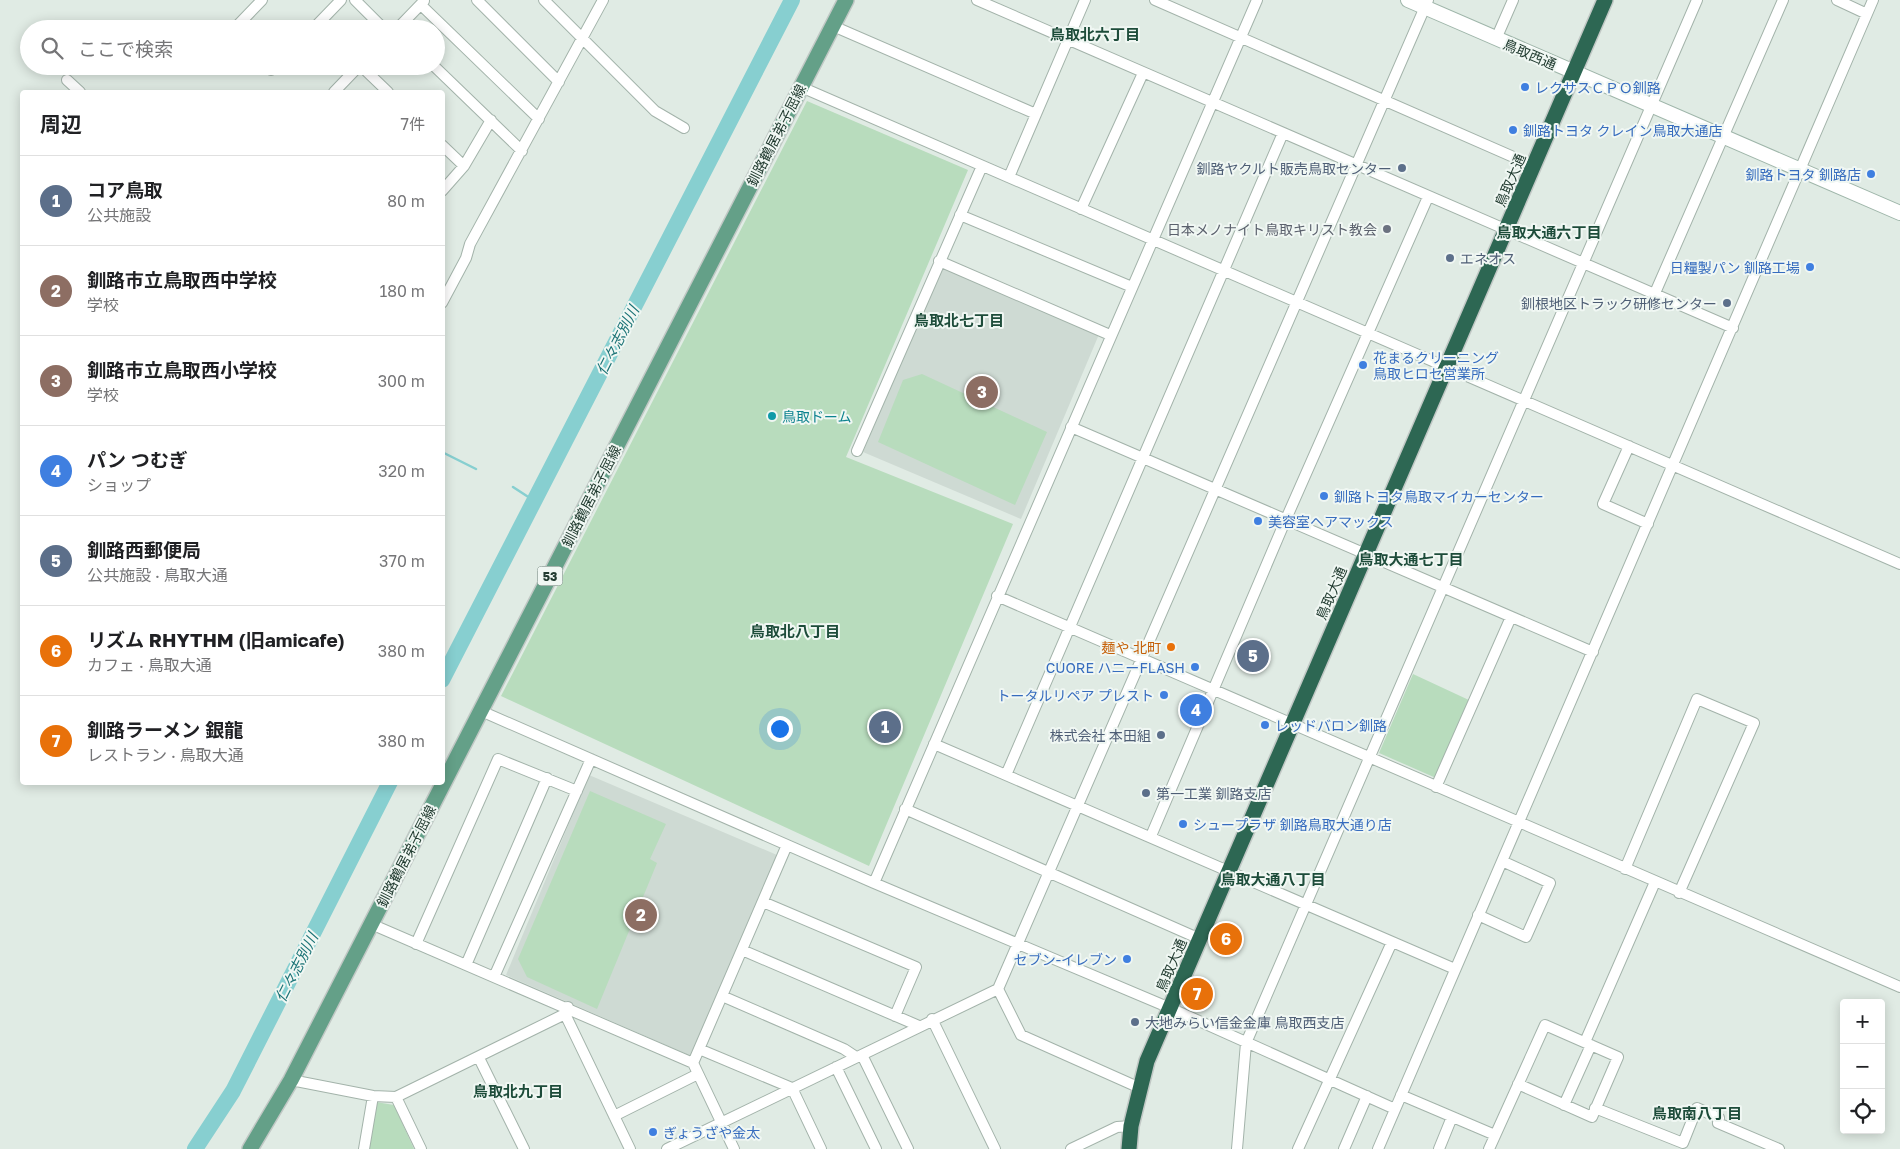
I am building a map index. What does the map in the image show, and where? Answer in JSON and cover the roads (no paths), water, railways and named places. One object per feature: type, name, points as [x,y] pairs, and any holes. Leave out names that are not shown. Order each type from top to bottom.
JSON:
[{"type":"highway","name":"鳥取大通","points":[[1129,1149],[1132,1126],[1147,1061],[1605,0]]},
{"type":"main road","name":"釧路鶴居弟子屈線","points":[[445,781],[846,0]]},
{"type":"main road","name":"釧路鶴居弟子屈線","points":[[250,1149],[291,1080],[443,785]]},
{"type":"street","points":[[243,20],[262,0]]},
{"type":"street","points":[[322,20],[342,0]]},
{"type":"street","points":[[355,0],[375,20]]},
{"type":"street","points":[[477,0],[559,82]]},
{"type":"street","points":[[544,0],[655,111],[684,128]]},
{"type":"street","points":[[445,297],[466,258],[470,244],[603,0]]},
{"type":"street","points":[[977,0],[1733,328]]},
{"type":"street","points":[[1009,177],[1085,0]]},
{"type":"street","points":[[1154,0],[1534,166]]},
{"type":"street","points":[[874,883],[1110,335],[1257,0]]},
{"type":"street","name":"鳥取西通","points":[[1408,0],[1426,4],[1496,39],[1900,213]]},
{"type":"street","points":[[1496,39],[1513,0]]},
{"type":"street","points":[[1237,1149],[1246,1043],[1697,0]]},
{"type":"street","points":[[1655,293],[1782,0]]},
{"type":"street","points":[[1837,0],[1868,14]]},
{"type":"street","points":[[1378,1149],[1874,0]]},
{"type":"street","points":[[406,20],[423,2],[441,20]]},
{"type":"street","points":[[667,1149],[998,989],[1426,4]]},
{"type":"street","points":[[445,24],[539,119]]},
{"type":"street","points":[[833,26],[1036,114]]},
{"type":"street","points":[[1081,209],[1143,73]]},
{"type":"street","points":[[336,90],[351,75]]},
{"type":"street","points":[[370,75],[386,90]]},
{"type":"street","points":[[444,75],[522,151]]},
{"type":"street","points":[[67,80],[78,90]]},
{"type":"street","points":[[801,87],[1900,564]]},
{"type":"street","points":[[445,188],[464,166],[491,120]]},
{"type":"street","points":[[1006,775],[1283,133]]},
{"type":"street","points":[[445,148],[464,166]]},
{"type":"street","points":[[857,451],[982,166]]},
{"type":"street","points":[[1151,836],[1286,519],[1428,197]]},
{"type":"street","points":[[960,215],[1132,287]]},
{"type":"street","points":[[939,261],[1110,335]]},
{"type":"street","points":[[1072,427],[1593,652]]},
{"type":"street","points":[[1629,446],[1603,504],[1648,524]]},
{"type":"street","points":[[997,596],[1140,660],[1900,987]]},
{"type":"street","points":[[1436,787],[1511,616]]},
{"type":"street","points":[[1625,869],[1697,699],[1754,723],[1679,893]]},
{"type":"street","points":[[481,711],[874,883],[1170,1008],[1395,1108]]},
{"type":"street","points":[[934,744],[1151,836],[1227,872],[1455,969]]},
{"type":"street","points":[[416,944],[498,759],[577,791]]},
{"type":"street","points":[[494,977],[591,760]]},
{"type":"street","points":[[466,965],[547,778]]},
{"type":"street","points":[[906,809],[1200,939]]},
{"type":"street","points":[[693,1063],[787,845]]},
{"type":"street","points":[[1478,916],[1526,937],[1550,883],[1502,861]]},
{"type":"street","points":[[1564,1104],[1656,882]]},
{"type":"street","points":[[763,902],[916,967],[895,1016]]},
{"type":"street","points":[[371,924],[494,977],[566,1011],[693,1063],[734,1149]]},
{"type":"street","points":[[1298,1149],[1392,942]]},
{"type":"street","points":[[742,950],[919,1026]]},
{"type":"street","points":[[998,989],[1021,1035],[1140,1088]]},
{"type":"street","points":[[722,996],[859,1056],[908,1149]]},
{"type":"street","points":[[291,1080],[373,1096],[396,1097],[479,1058],[566,1011]]},
{"type":"street","points":[[566,1011],[630,1149]]},
{"type":"street","points":[[932,1020],[995,1149]]},
{"type":"street","points":[[1489,1149],[1518,1084],[1545,1025],[1618,1057],[1592,1117],[1518,1084]]},
{"type":"street","points":[[699,1049],[792,1088],[821,1149]]},
{"type":"street","points":[[479,1058],[524,1149]]},
{"type":"street","points":[[836,1067],[876,1149]]},
{"type":"street","points":[[614,1116],[698,1074]]},
{"type":"street","points":[[1401,1095],[1495,1135]]},
{"type":"street","points":[[364,1149],[373,1096]]},
{"type":"street","points":[[1344,1149],[1367,1096]]},
{"type":"street","points":[[396,1097],[421,1149]]},
{"type":"street","points":[[1596,1108],[1682,1146],[1697,1108],[1719,1118],[1718,1123],[1757,1145],[1779,1149]]},
{"type":"street","points":[[1439,1149],[1452,1117]]},
{"type":"street","points":[[1071,1149],[1117,1127],[1132,1126]]},
{"type":"waterway","name":"仁々志別川","points":[[445,674],[792,0]]},
{"type":"waterway","points":[[445,454],[476,469]]},
{"type":"waterway","points":[[513,487],[536,502]]},
{"type":"waterway","name":"仁々志別川","points":[[195,1149],[233,1091],[388,785]]},
{"type":"place","name":"レクサスＣＰＯ釧路","points":[[1525,87]]},
{"type":"place","name":"釧路トヨタ クレイン鳥取大通店","points":[[1513,130]]},
{"type":"place","name":"釧路ヤクルト販売鳥取センター","points":[[1402,168]]},
{"type":"place","name":"釧路トヨタ 釧路店","points":[[1871,174]]},
{"type":"place","name":"日本メノナイト鳥取キリスト教会","points":[[1387,229]]},
{"type":"place","name":"エネオス","points":[[1450,258]]},
{"type":"place","name":"日糧製パン 釧路工場","points":[[1810,267]]},
{"type":"place","name":"釧根地区トラック研修センター","points":[[1727,303]]},
{"type":"place","name":"花まるクリーニング 鳥取ヒロセ営業所","points":[[1363,365]]},
{"type":"place","name":"釧路市立鳥取西小学校","points":[[982,392]]},
{"type":"place","name":"鳥取ドーム","points":[[772,416]]},
{"type":"place","name":"釧路トヨタ鳥取マイカーセンター","points":[[1324,496]]},
{"type":"place","name":"美容室ヘアマックス","points":[[1258,521]]},
{"type":"place","name":"麺や 北町","points":[[1171,647]]},
{"type":"place","name":"釧路西郵便局","points":[[1253,656]]},
{"type":"place","name":"CUORE ハニーFLASH","points":[[1195,667]]},
{"type":"place","name":"トータルリペア プレスト","points":[[1164,695]]},
{"type":"place","name":"パン つむぎ","points":[[1196,710]]},
{"type":"place","name":"レッドバロン釧路","points":[[1265,725]]},
{"type":"place","name":"コア鳥取","points":[[885,727]]},
{"type":"place","name":"株式会社 本田組","points":[[1161,735]]},
{"type":"place","name":"第一工業 釧路支店","points":[[1146,793]]},
{"type":"place","name":"シュープラザ 釧路鳥取大通り店","points":[[1183,824]]},
{"type":"place","name":"釧路市立鳥取西中学校","points":[[641,915]]},
{"type":"place","name":"リズム RHYTHM (旧amicafe)","points":[[1226,939]]},
{"type":"place","name":"セブン-イレブン","points":[[1127,959]]},
{"type":"place","name":"釧路ラーメン 銀龍","points":[[1197,994]]},
{"type":"place","name":"大地みらい信金金庫 鳥取西支店","points":[[1135,1022]]},
{"type":"place","name":"ぎょうざや金太","points":[[653,1132]]},
{"type":"district","name":"鳥取北六丁目","points":[[1095,34]]},
{"type":"district","name":"鳥取大通六丁目","points":[[1549,232]]},
{"type":"district","name":"鳥取北七丁目","points":[[959,320]]},
{"type":"district","name":"鳥取大通七丁目","points":[[1411,559]]},
{"type":"district","name":"鳥取北八丁目","points":[[795,631]]},
{"type":"district","name":"鳥取大通八丁目","points":[[1273,879]]},
{"type":"district","name":"鳥取北九丁目","points":[[518,1091]]},
{"type":"district","name":"鳥取南八丁目","points":[[1697,1113]]}]
